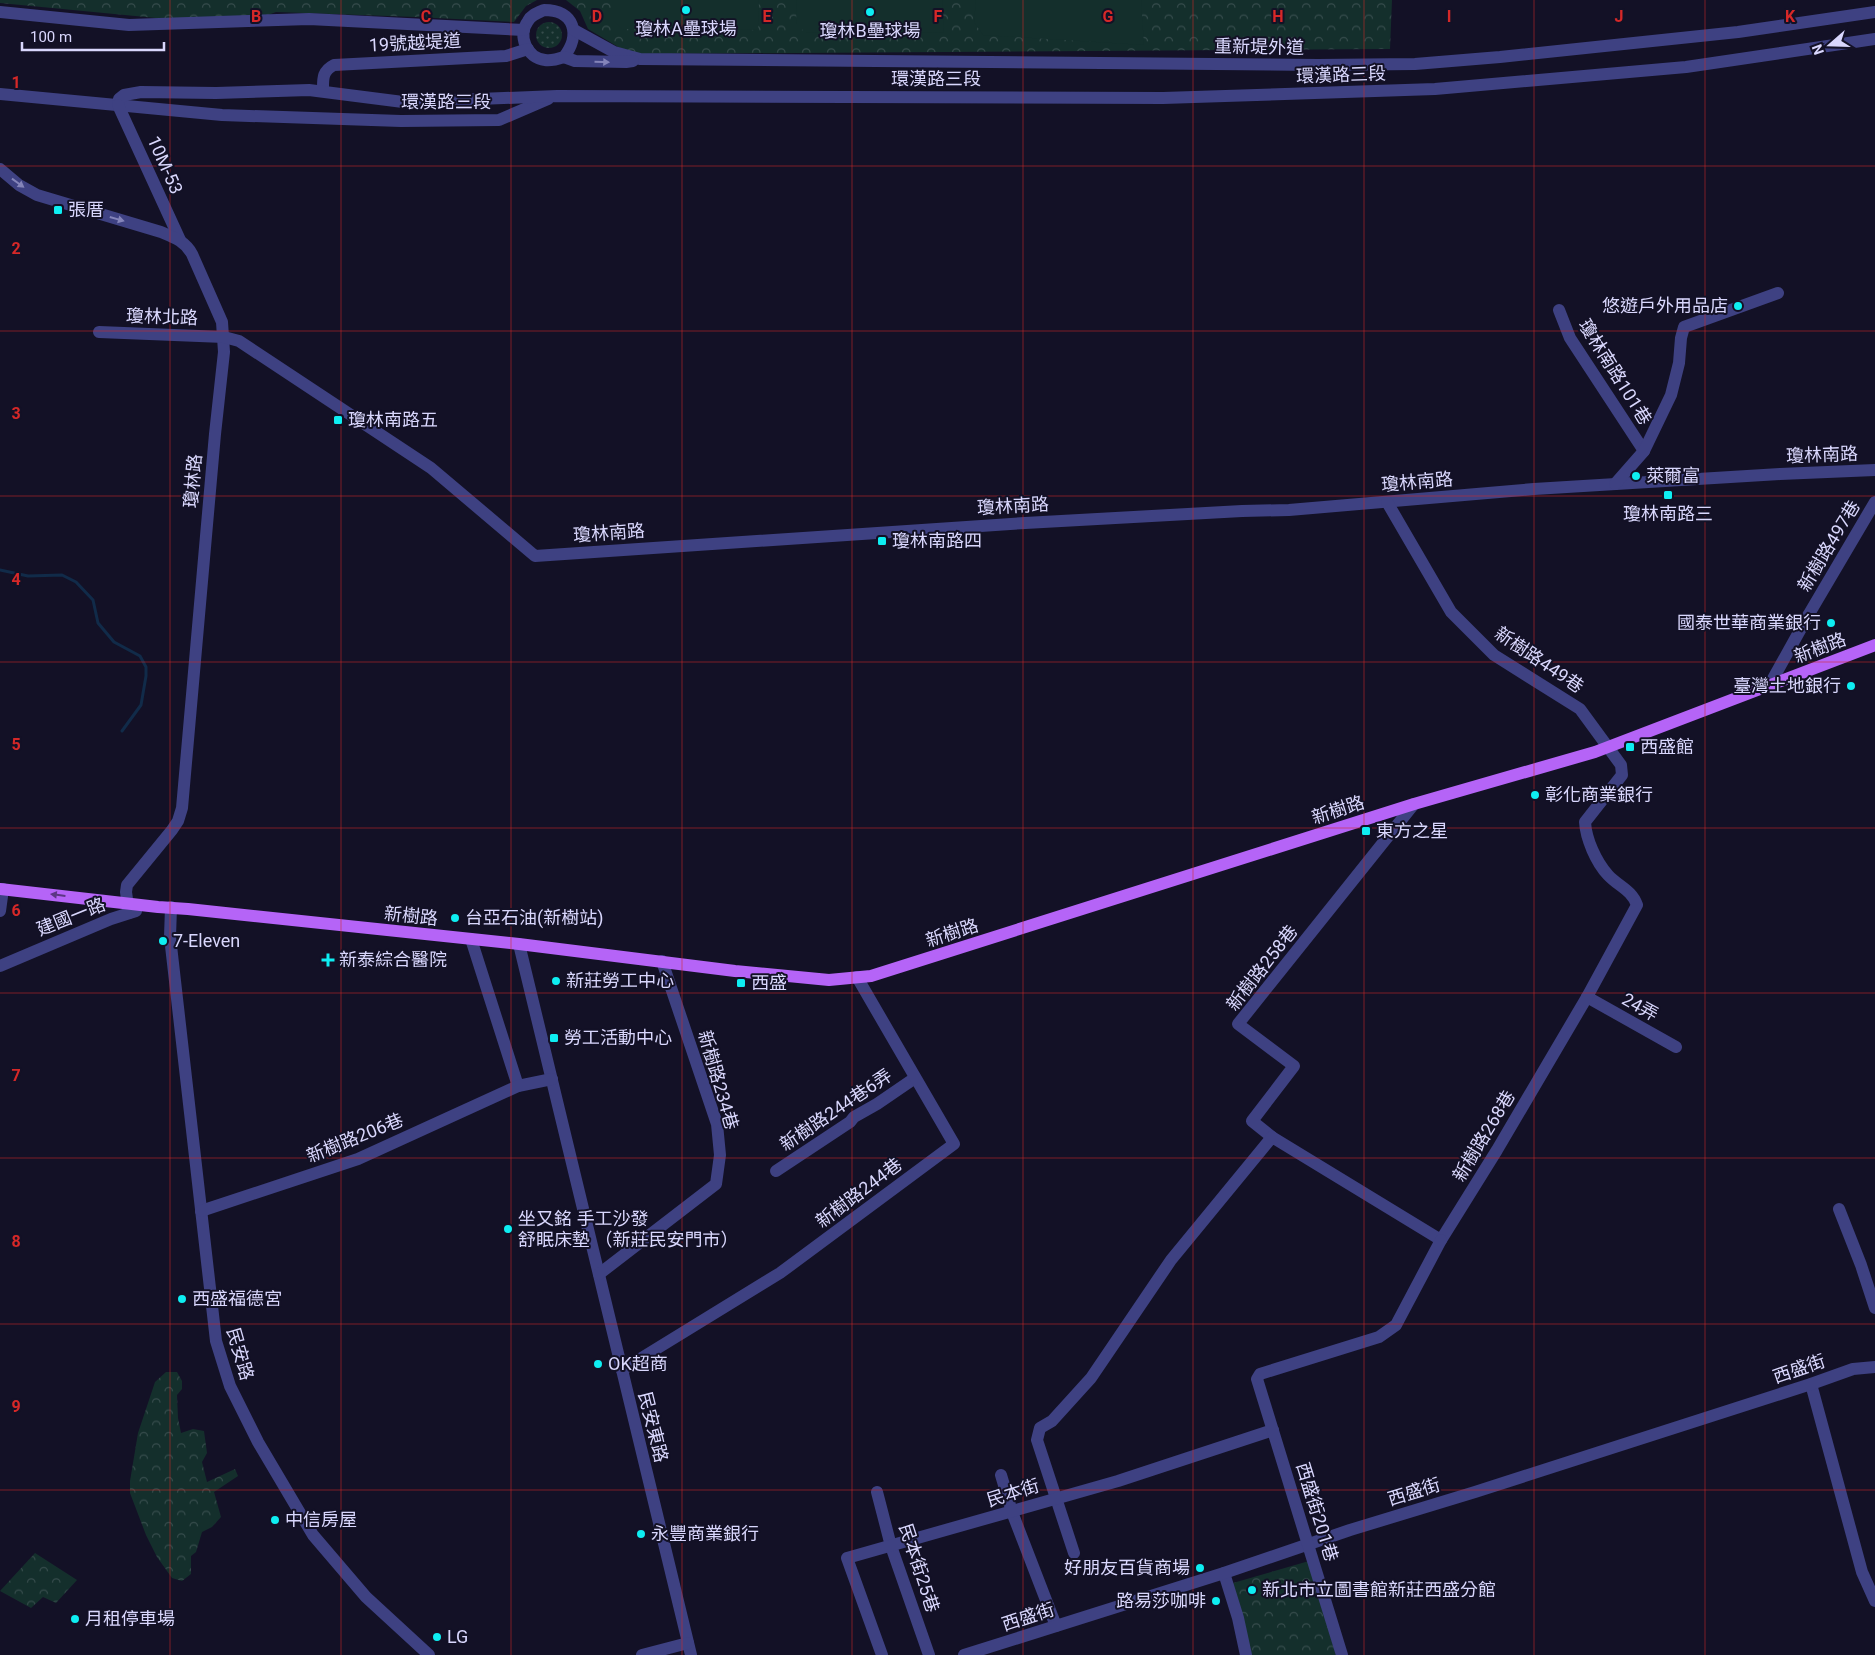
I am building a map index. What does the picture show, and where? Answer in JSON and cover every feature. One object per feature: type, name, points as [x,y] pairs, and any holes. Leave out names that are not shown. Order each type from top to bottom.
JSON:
[{"type":"main road","name":"新樹路","points":[[1,889],[128,908],[164,907],[519,944],[735,971],[829,980],[871,976],[927,960],[1414,804],[1609,746],[1875,645]]},
{"type":"street","name":"重新堤外道","points":[[524,30],[527,21],[534,14],[544,10],[554,10],[563,14],[570,21],[574,30],[602,46],[626,56],[640,59],[1318,65],[1415,64],[1738,32],[1875,12]]},
{"type":"street","points":[[0,12],[129,25],[310,19],[524,30],[524,40],[528,49]]},
{"type":"street","points":[[564,57],[574,40],[574,30]]},
{"type":"street","name":"環漢路三段","points":[[0,94],[222,115],[401,120],[498,120],[557,96],[1163,98],[1435,89],[1686,67],[1875,39]]},
{"type":"street","name":"重新堤外道","points":[[528,49],[535,56],[544,60],[564,57],[576,61],[626,62],[640,59]]},
{"type":"street","name":"19號越堤道","points":[[323,91],[324,73],[334,65],[506,56],[528,49]]},
{"type":"street","points":[[118,105],[119,99],[124,94],[136,92],[216,93],[309,90],[403,102],[557,96]]},
{"type":"street","name":"10M-53","points":[[118,105],[180,240]]},
{"type":"street","points":[[0,169],[37,195],[161,232],[180,240]]},
{"type":"street","name":"瓊林路","points":[[128,908],[127,885],[172,830],[182,808],[224,337],[222,322],[192,254],[180,240]]},
{"type":"street","points":[[1615,484],[1644,451],[1671,395],[1679,364],[1684,327],[1778,293]]},
{"type":"street","name":"瓊林南路101巷","points":[[1559,310],[1570,338],[1644,451]]},
{"type":"street","name":"瓊林北路","points":[[99,332],[224,337]]},
{"type":"street","name":"瓊林南路","points":[[224,337],[239,341],[431,468],[535,556],[841,534],[1222,512],[1290,510],[1615,484],[1875,470]]},
{"type":"street","name":"新樹路449巷","points":[[1387,502],[1451,612],[1494,655],[1580,709],[1609,746]]},
{"type":"street","name":"新樹路497巷","points":[[1769,686],[1875,502]]},
{"type":"street","name":"新樹路268巷","points":[[1257,1379],[1260,1374],[1378,1336],[1396,1325],[1441,1240],[1497,1150],[1587,997],[1637,905],[1634,896],[1607,875],[1586,833],[1586,822],[1622,775],[1621,765],[1609,746]]},
{"type":"street","name":"新樹路258巷","points":[[1272,1137],[1252,1121],[1294,1066],[1238,1024],[1414,804]]},
{"type":"street","points":[[0,910],[1,889]]},
{"type":"street","name":"民安路","points":[[164,907],[170,937],[216,1341],[230,1386],[258,1442],[312,1535],[366,1597],[429,1655]]},
{"type":"street","name":"建國一路","points":[[0,966],[128,908]]},
{"type":"street","points":[[471,939],[518,1086]]},
{"type":"street","name":"民安東路","points":[[519,944],[689,1649]]},
{"type":"street","name":"新樹路234巷","points":[[599,1274],[716,1184],[720,1155],[717,1124],[662,961]]},
{"type":"street","name":"新樹路244巷","points":[[622,1370],[780,1273],[954,1144],[857,977]]},
{"type":"street","name":"24弄","points":[[1587,997],[1676,1047]]},
{"type":"street","name":"新樹路244巷6弄","points":[[776,1171],[850,1122],[854,1117],[916,1078]]},
{"type":"street","name":"新樹路206巷","points":[[201,1211],[358,1159],[518,1086],[552,1079]]},
{"type":"street","points":[[1074,1554],[1037,1440],[1040,1428],[1052,1421],[1091,1378],[1170,1260],[1272,1137],[1441,1240]]},
{"type":"street","points":[[1839,1209],[1861,1265],[1875,1308]]},
{"type":"street","name":"西盛街","points":[[964,1655],[1224,1573],[1853,1369],[1875,1366]]},
{"type":"street","name":"西盛街201巷","points":[[1257,1379],[1342,1655]]},
{"type":"street","points":[[1811,1384],[1862,1572],[1875,1601]]},
{"type":"street","name":"民本街","points":[[882,1655],[847,1558],[1118,1482],[1273,1430]]},
{"type":"street","points":[[1001,1475],[1012,1512],[1056,1626]]},
{"type":"street","name":"民本街25巷","points":[[877,1492],[891,1546],[929,1655]]},
{"type":"street","points":[[1224,1573],[1238,1618],[1246,1655]]},
{"type":"street","points":[[642,1655],[689,1649]]},
{"type":"green space","points":[[0,0],[537,0],[526,6],[514,22],[276,12],[239,26],[0,3]]},
{"type":"green space","points":[[566,0],[1392,0],[1390,49],[630,54],[588,29],[580,11]]},
{"type":"green space","name":"瓊林A壘球場","points":[[614,0],[759,0],[758,30],[622,29],[614,21]]},
{"type":"green space","name":"瓊林B壘球場","points":[[797,0],[942,0],[944,33],[805,32],[796,24]]},
{"type":"green space","points":[[976,0],[1141,0],[1144,45],[983,35],[974,22]]},
{"type":"green space","points":[[549,22],[558,26],[562,35],[558,44],[549,48],[540,44],[536,35],[540,26]]},
{"type":"green space","points":[[166,1372],[177,1372],[182,1381],[182,1389],[177,1395],[181,1433],[193,1429],[204,1431],[207,1453],[202,1462],[207,1482],[235,1469],[238,1476],[214,1492],[221,1517],[212,1527],[202,1532],[196,1552],[191,1556],[191,1574],[182,1581],[172,1578],[157,1557],[146,1535],[130,1493],[130,1481],[138,1433],[155,1382]]},
{"type":"green space","points":[[35,1553],[77,1580],[56,1603],[43,1597],[31,1608],[0,1591]]},
{"type":"green space","points":[[1309,1561],[1336,1655],[1250,1655],[1233,1583]]},
{"type":"waterway","points":[[0,570],[28,576],[62,575],[76,582],[93,600],[98,623],[114,642],[140,656],[146,667],[141,705],[122,731]]},
{"type":"place","name":"瓊林A壘球場","points":[[686,10]]},
{"type":"place","name":"瓊林B壘球場","points":[[870,12]]},
{"type":"place","name":"張厝","points":[[58,210]]},
{"type":"place","name":"悠遊戶外用品店","points":[[1738,306]]},
{"type":"place","name":"瓊林南路五","points":[[338,420]]},
{"type":"place","name":"萊爾富","points":[[1636,476]]},
{"type":"place","name":"瓊林南路三","points":[[1668,495]]},
{"type":"place","name":"瓊林南路四","points":[[882,541]]},
{"type":"place","name":"國泰世華商業銀行","points":[[1831,623]]},
{"type":"place","name":"臺灣土地銀行","points":[[1851,686]]},
{"type":"place","name":"西盛館","points":[[1630,747]]},
{"type":"place","name":"彰化商業銀行","points":[[1535,795]]},
{"type":"place","name":"東方之星","points":[[1366,831]]},
{"type":"place","name":"台亞石油(新樹站)","points":[[455,918]]},
{"type":"place","name":"7-Eleven","points":[[163,941]]},
{"type":"place","name":"新泰綜合醫院","points":[[328,960]]},
{"type":"place","name":"新莊勞工中心","points":[[556,981]]},
{"type":"place","name":"西盛","points":[[741,983]]},
{"type":"place","name":"勞工活動中心","points":[[554,1038]]},
{"type":"place","name":"坐又銘 手工沙發 舒眠床墊 （新莊民安門市）","points":[[508,1229]]},
{"type":"place","name":"西盛福德宮","points":[[182,1299]]},
{"type":"place","name":"OK超商","points":[[598,1364]]},
{"type":"place","name":"中信房屋","points":[[275,1520]]},
{"type":"place","name":"永豐商業銀行","points":[[641,1534]]},
{"type":"place","name":"好朋友百貨商場","points":[[1200,1568]]},
{"type":"place","name":"新北市立圖書館新莊西盛分館","points":[[1252,1590]]},
{"type":"place","name":"路易莎咖啡","points":[[1216,1601]]},
{"type":"place","name":"月租停車場","points":[[75,1619]]},
{"type":"place","name":"LG","points":[[437,1637]]}]
